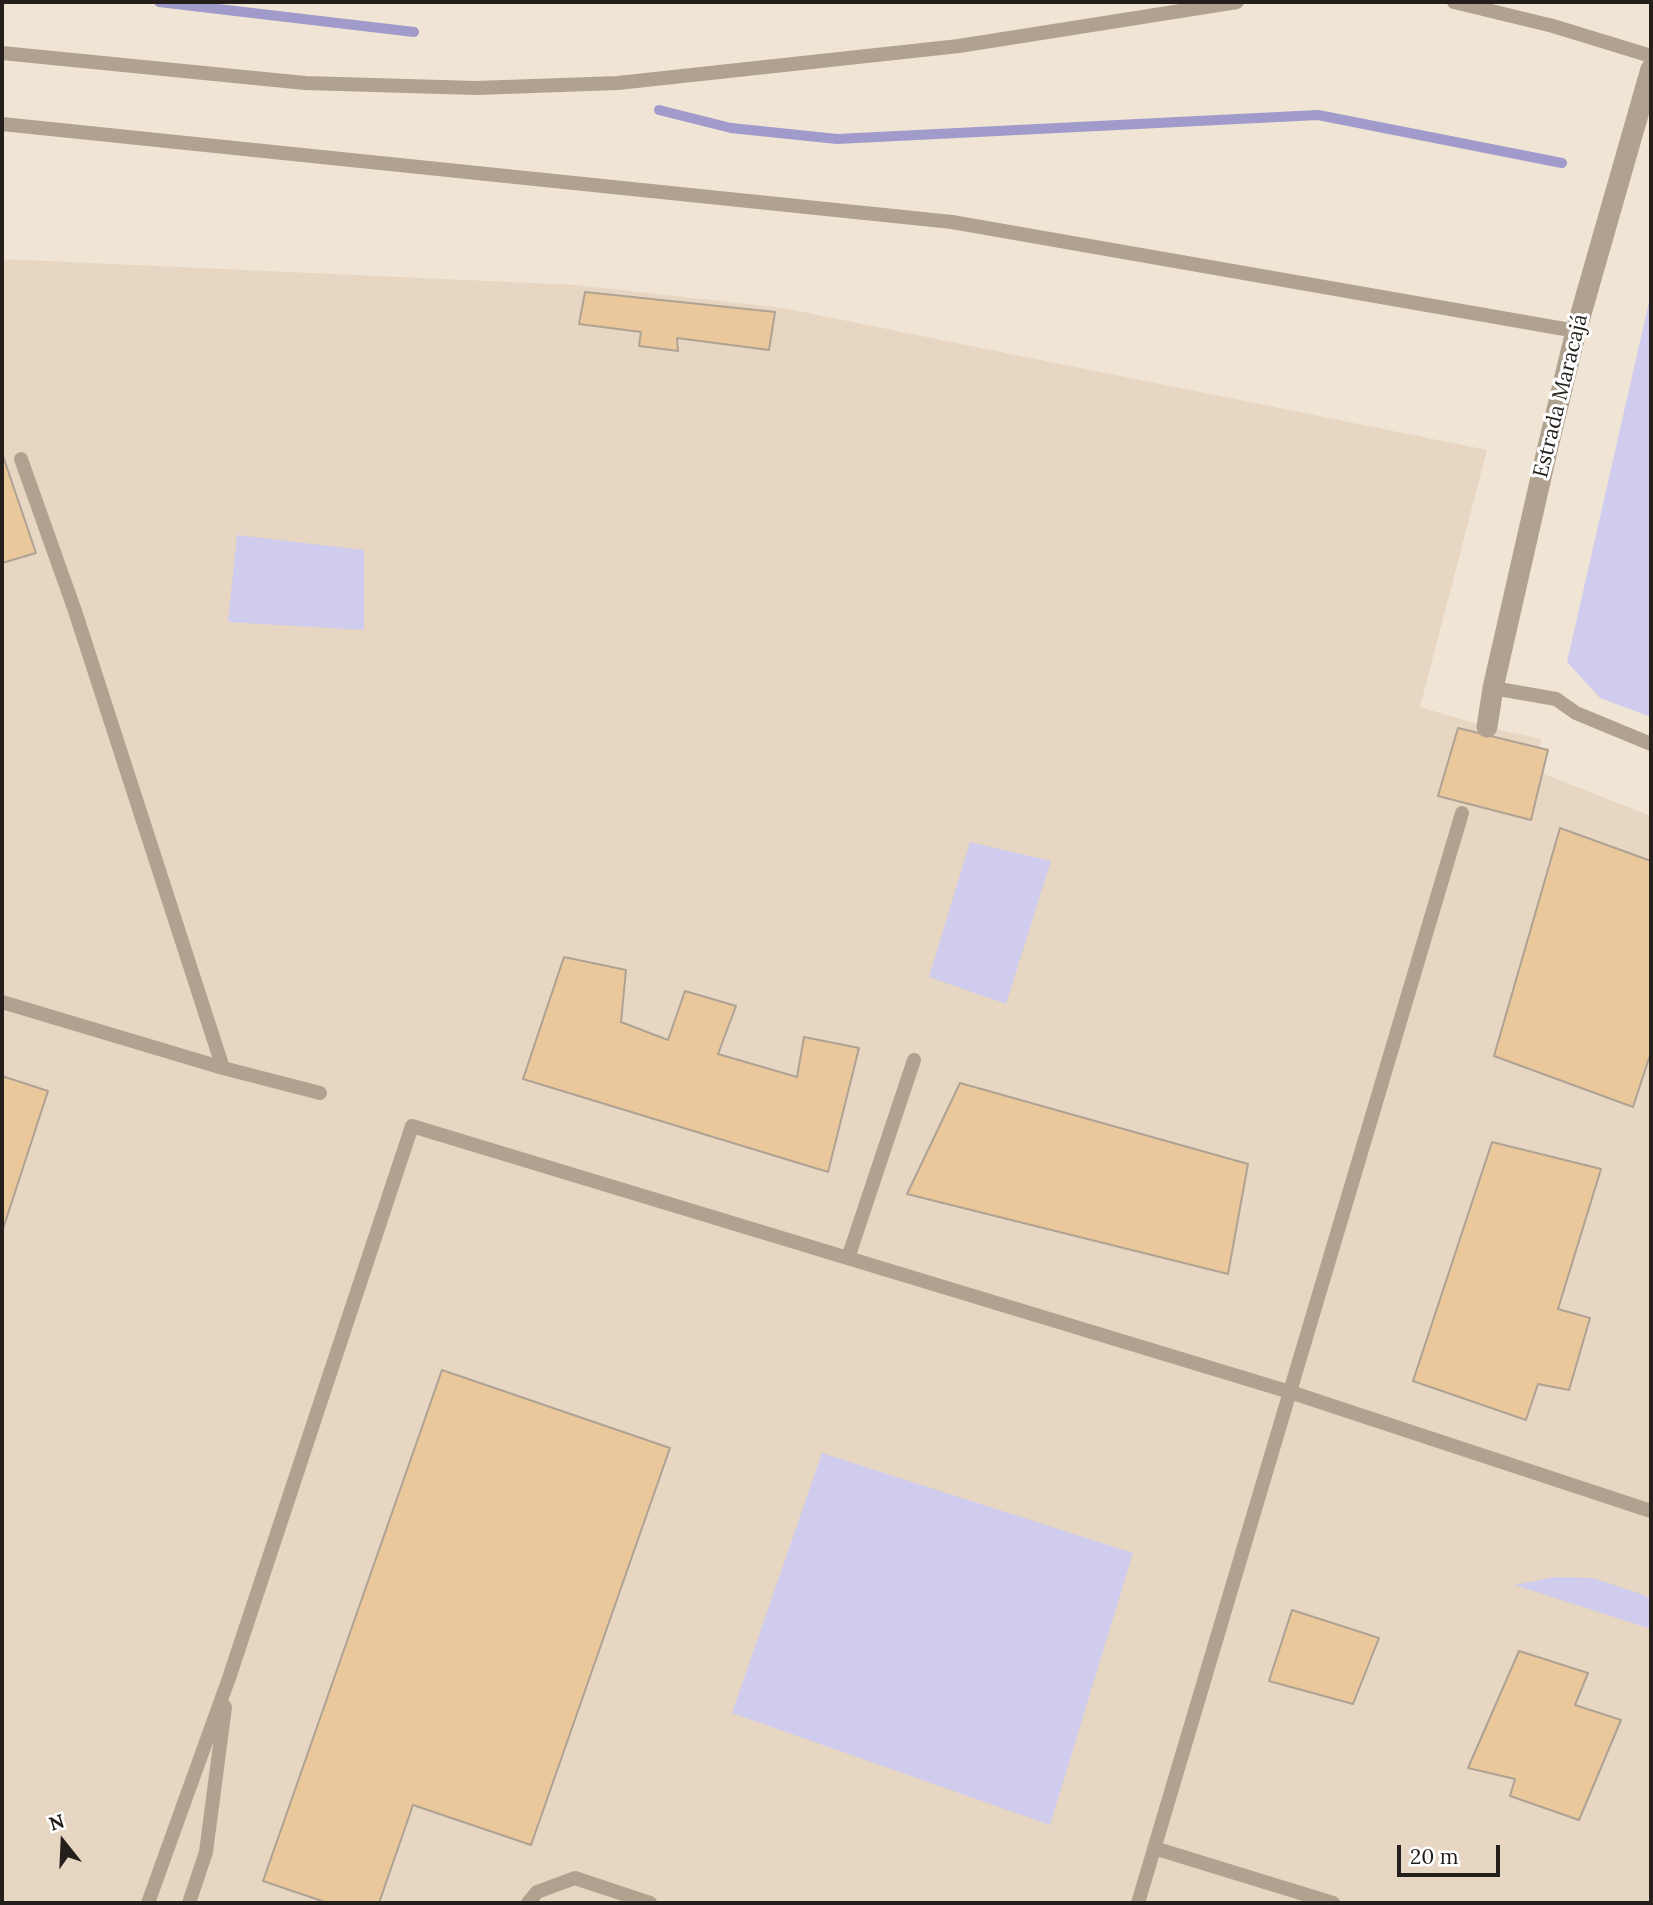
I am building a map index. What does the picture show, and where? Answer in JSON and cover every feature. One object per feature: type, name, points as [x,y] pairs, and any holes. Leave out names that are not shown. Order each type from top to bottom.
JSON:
[{"type":"street","name":"Estrada Maracajá","points":[[1486,729],[1547,450],[1577,331],[1651,69]]},
{"type":"lane","points":[[2,53],[305,83],[476,88],[618,83],[959,46],[1237,2]]},
{"type":"lane","points":[[1454,2],[1553,26],[1651,56]]},
{"type":"lane","points":[[2,124],[952,222],[1577,331]]},
{"type":"lane","points":[[21,460],[75,611],[223,1068]]},
{"type":"lane","points":[[1493,688],[1556,699],[1576,713],[1651,744]]},
{"type":"lane","points":[[1138,1903],[1462,813]]},
{"type":"lane","points":[[2,1002],[223,1068],[320,1093]]},
{"type":"lane","points":[[848,1258],[914,1060]]},
{"type":"lane","points":[[148,1903],[229,1678],[412,1126],[1290,1392],[1651,1511]]},
{"type":"lane","points":[[189,1903],[206,1852],[229,1678]]},
{"type":"lane","points":[[1154,1848],[1333,1903]]},
{"type":"lane","points":[[528,1903],[537,1892],[575,1878],[650,1903]]},
{"type":"shaded area","points":[[2,259],[576,285],[783,308],[1487,450],[1420,707],[1487,727],[1541,739],[1536,771],[1651,816],[1651,1903],[2,1903]]},
{"type":"shaded area","points":[[1651,293],[1651,717],[1600,698],[1567,662]]},
{"type":"shaded area","points":[[237,535],[364,550],[364,630],[228,622]]},
{"type":"shaded area","points":[[970,842],[1051,861],[1006,1004],[929,977]]},
{"type":"shaded area","points":[[822,1453],[1133,1553],[1050,1825],[732,1713]]},
{"type":"shaded area","points":[[1554,1577],[1593,1578],[1644,1595],[1651,1599],[1651,1629],[1515,1585]]},
{"type":"building","points":[[585,292],[775,312],[769,350],[677,338],[678,351],[639,346],[641,332],[579,324]]},
{"type":"building","points":[[2,457],[36,553],[2,563]]},
{"type":"building","points":[[1458,728],[1548,750],[1531,820],[1438,796]]},
{"type":"building","points":[[1560,828],[1651,861],[1651,1052],[1633,1107],[1494,1056]]},
{"type":"building","points":[[564,957],[626,970],[621,1022],[668,1040],[685,991],[736,1006],[718,1054],[797,1077],[804,1037],[859,1048],[828,1172],[523,1079]]},
{"type":"building","points":[[2,1076],[48,1091],[2,1232]]},
{"type":"building","points":[[960,1083],[1248,1164],[1228,1274],[907,1194]]},
{"type":"building","points":[[1492,1142],[1601,1169],[1558,1309],[1590,1318],[1569,1390],[1538,1384],[1526,1420],[1413,1381]]},
{"type":"building","points":[[442,1370],[670,1448],[531,1845],[413,1805],[379,1903],[328,1903],[263,1881]]},
{"type":"building","points":[[1292,1610],[1379,1638],[1353,1704],[1269,1681]]},
{"type":"building","points":[[1519,1651],[1588,1673],[1575,1705],[1621,1720],[1579,1820],[1510,1796],[1515,1779],[1468,1768]]},
{"type":"waterway","points":[[159,2],[414,32]]},
{"type":"waterway","points":[[659,110],[731,128],[837,139],[1318,115],[1562,163]]}]
